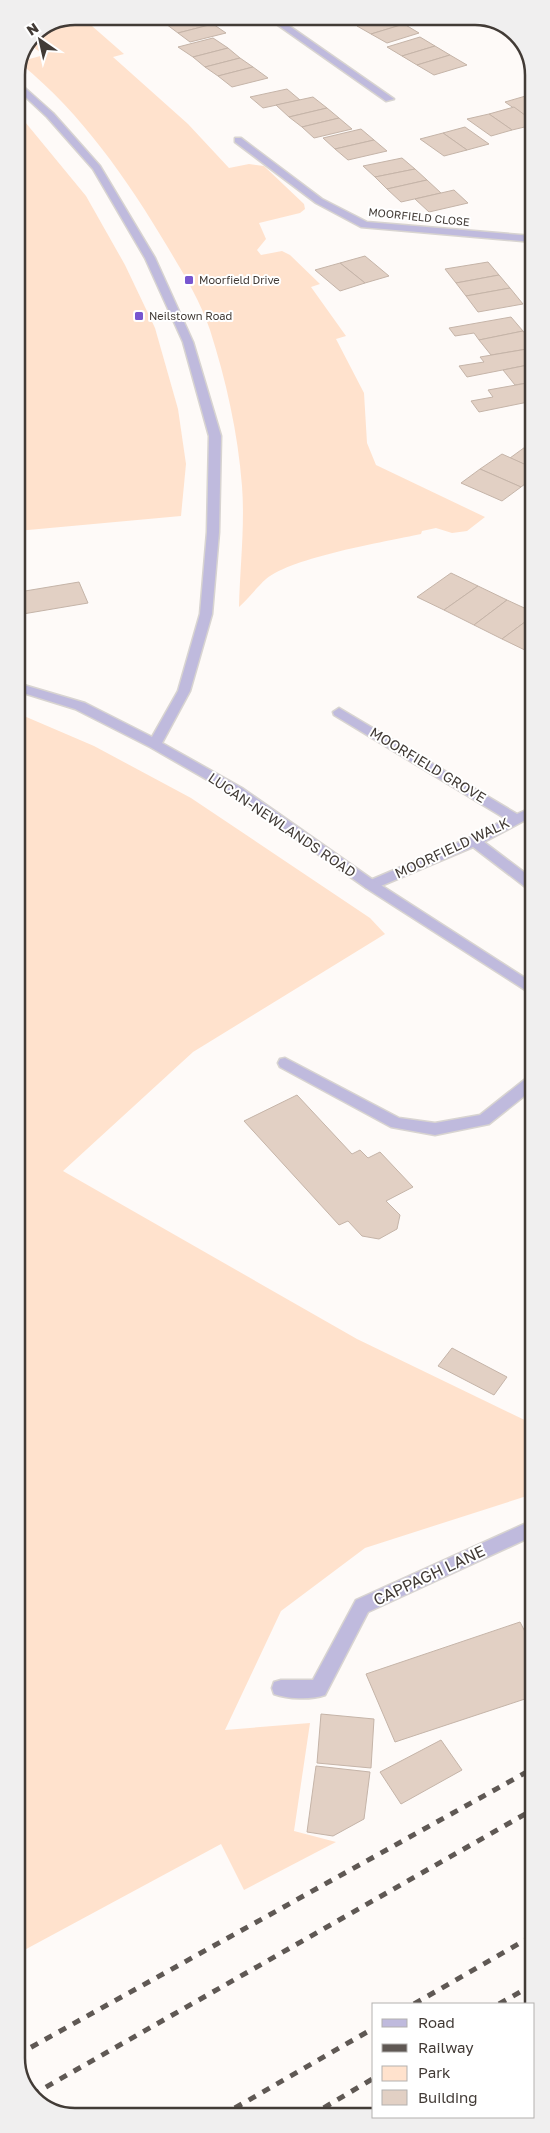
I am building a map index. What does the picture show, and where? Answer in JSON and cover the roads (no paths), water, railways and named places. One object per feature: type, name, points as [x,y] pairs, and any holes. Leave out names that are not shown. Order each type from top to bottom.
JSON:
[{"type":"street","points":[[282,25],[389,99]]},
{"type":"street","points":[[25,91],[50,114],[97,168],[150,258],[188,342],[215,436],[213,532],[206,614],[184,691],[155,744]]},
{"type":"street","name":"MOORFIELD CLOSE","points":[[238,140],[319,201],[364,225],[525,238]]},
{"type":"street","name":"LUCAN-NEWLANDS ROAD","points":[[25,689],[80,706],[155,744],[237,791],[371,885],[525,985]]},
{"type":"street","name":"MOORFIELD GROVE","points":[[339,712],[516,819]]},
{"type":"street","name":"MOORFIELD WALK","points":[[371,885],[474,841],[525,814]]},
{"type":"street","points":[[474,841],[525,880]]},
{"type":"street","points":[[285,1064],[396,1122],[435,1129],[484,1120],[525,1087]]},
{"type":"street","name":"CAPPAGH LANE","points":[[281,1688],[318,1689],[362,1606],[525,1532]]},
{"type":"railway","points":[[25,2051],[525,1773]]},
{"type":"railway","points":[[38,2092],[525,1814]]},
{"type":"railway","points":[[416,2003],[525,1940]]},
{"type":"railway","points":[[501,2003],[525,1989]]},
{"type":"railway","points":[[235,2108],[372,2029]]},
{"type":"railway","points":[[323,2108],[372,2079]]},
{"type":"place","name":"Moorfield Drive","points":[[189,280]]},
{"type":"place","name":"Neilstown Road","points":[[139,316]]}]
